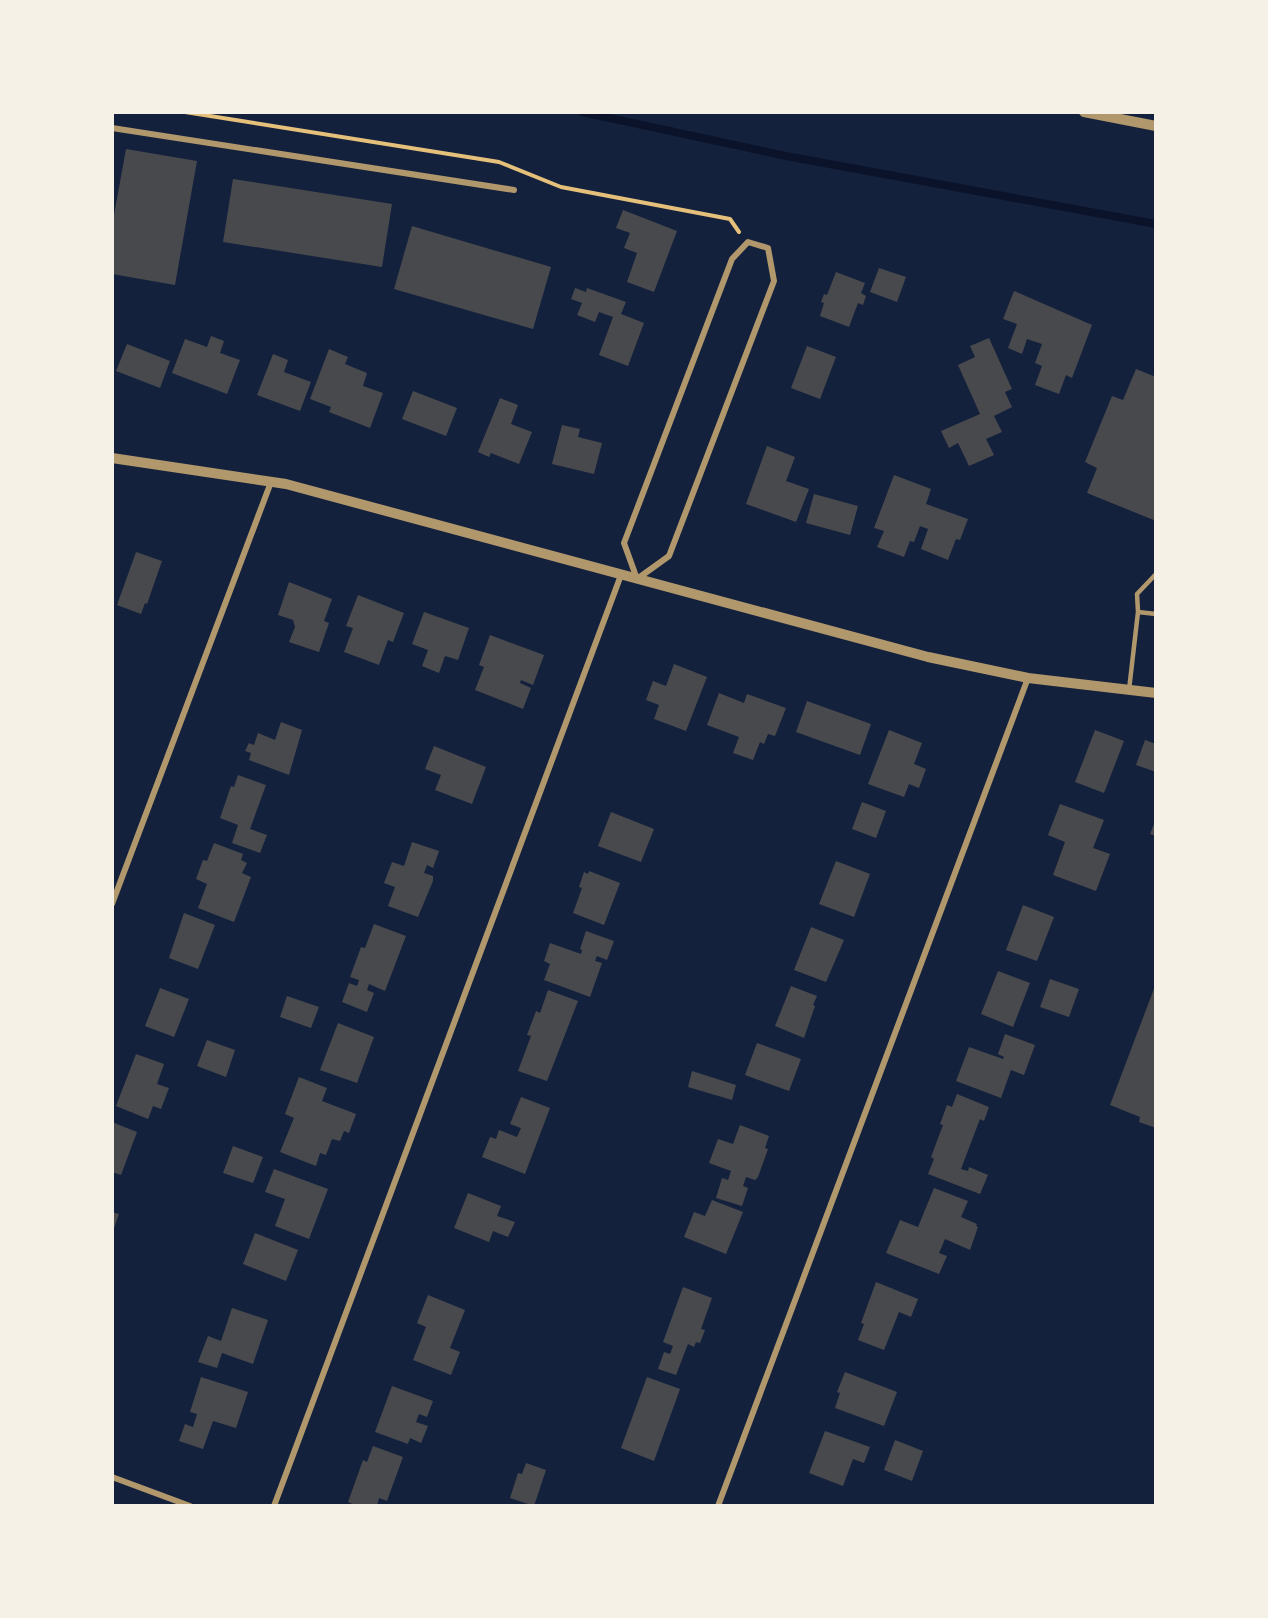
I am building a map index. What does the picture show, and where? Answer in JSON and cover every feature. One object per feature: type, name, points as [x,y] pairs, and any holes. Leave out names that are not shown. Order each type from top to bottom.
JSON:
[{"type":"street","points":[[1084,112],[1155,126]]},
{"type":"street","points":[[112,128],[514,190]]},
{"type":"street","points":[[748,242],[768,248],[774,281],[669,556],[637,579],[624,543],[732,259],[748,242]]},
{"type":"street","points":[[112,458],[271,481],[928,657],[1028,678],[1155,693]]},
{"type":"street","points":[[112,904],[271,481]]},
{"type":"street","points":[[274,1506],[621,574]]},
{"type":"street","points":[[718,1506],[1028,678]]},
{"type":"street","points":[[112,1477],[190,1506]]},
{"type":"lane","points":[[1129,690],[1138,612],[1137,594],[1155,574]]},
{"type":"lane","points":[[1138,612],[1155,614]]},
{"type":"path","points":[[185,112],[499,162],[561,187],[730,219],[741,235]]},
{"type":"building","points":[[126,149],[197,161],[175,285],[112,274],[112,226]]},
{"type":"building","points":[[233,179],[392,204],[382,267],[223,242]]},
{"type":"building","points":[[623,210],[677,231],[654,292],[627,282],[637,253],[624,248],[630,233],[616,228]]},
{"type":"building","points":[[412,226],[551,267],[533,329],[394,289]]},
{"type":"building","points":[[879,268],[906,277],[897,302],[870,292]]},
{"type":"building","points":[[836,272],[865,283],[861,293],[866,296],[863,305],[858,303],[849,327],[820,316],[824,303],[821,302],[824,294],[827,295]]},
{"type":"building","points":[[575,288],[586,292],[587,288],[626,302],[621,314],[644,323],[628,366],[599,355],[613,317],[599,312],[595,322],[577,315],[582,303],[571,299]]},
{"type":"building","points":[[1014,291],[1092,325],[1072,378],[1066,375],[1059,394],[1035,385],[1042,366],[1035,363],[1042,344],[1027,339],[1022,354],[1008,348],[1017,324],[1003,319]]},
{"type":"building","points":[[211,336],[224,341],[220,353],[240,360],[227,394],[172,373],[185,339],[207,347]]},
{"type":"building","points":[[989,338],[1012,389],[1005,392],[1012,407],[994,416],[1002,432],[986,439],[994,455],[969,466],[958,443],[949,448],[941,431],[980,414],[958,365],[975,357],[970,346]]},
{"type":"building","points":[[127,344],[170,361],[160,388],[116,371]]},
{"type":"building","points":[[807,346],[836,357],[820,399],[791,388]]},
{"type":"building","points":[[329,349],[348,357],[345,364],[367,373],[363,386],[383,393],[370,428],[329,412],[331,407],[310,399]]},
{"type":"building","points":[[273,354],[288,360],[284,372],[311,382],[300,411],[257,395]]},
{"type":"building","points":[[1136,369],[1156,377],[1156,521],[1087,493],[1097,468],[1085,462],[1112,396],[1123,400]]},
{"type":"building","points":[[413,391],[457,408],[446,436],[402,419]]},
{"type":"building","points":[[500,398],[518,405],[511,424],[532,432],[519,464],[491,453],[489,457],[478,452]]},
{"type":"building","points":[[562,425],[580,429],[578,437],[602,443],[594,474],[552,464]]},
{"type":"building","points":[[767,446],[795,457],[786,481],[809,489],[796,522],[746,504]]},
{"type":"building","points":[[894,475],[931,489],[926,504],[968,519],[960,540],[956,539],[948,560],[921,549],[928,529],[920,526],[914,542],[910,541],[904,557],[877,547],[884,531],[874,528]]},
{"type":"building","points":[[814,494],[858,506],[850,535],[806,523]]},
{"type":"building","points":[[136,552],[162,561],[147,604],[145,603],[141,614],[117,605]]},
{"type":"building","points":[[289,582],[332,599],[324,621],[329,623],[319,652],[289,642],[295,627],[293,620],[278,615]]},
{"type":"building","points":[[358,595],[404,613],[393,642],[388,640],[379,665],[344,652],[353,628],[346,626]]},
{"type":"building","points":[[424,612],[469,628],[458,660],[445,656],[439,673],[422,666],[428,650],[412,644]]},
{"type":"building","points":[[490,635],[544,655],[533,685],[521,680],[520,683],[531,688],[523,709],[475,690],[484,667],[479,665]]},
{"type":"building","points":[[674,664],[707,677],[686,731],[654,719],[659,705],[646,700],[653,681],[666,686]]},
{"type":"building","points":[[719,693],[744,703],[747,694],[786,708],[775,736],[768,734],[764,744],[760,742],[753,760],[733,753],[739,737],[707,725]]},
{"type":"building","points":[[807,701],[871,724],[860,755],[796,732]]},
{"type":"building","points":[[281,722],[302,730],[289,775],[249,760],[251,753],[245,751],[249,743],[254,745],[258,733],[275,740]]},
{"type":"building","points":[[889,730],[922,743],[914,764],[926,769],[919,788],[909,784],[904,797],[868,784]]},
{"type":"building","points":[[1095,730],[1124,741],[1104,793],[1075,782]]},
{"type":"building","points":[[1145,740],[1156,744],[1156,772],[1136,765]]},
{"type":"building","points":[[434,746],[486,767],[472,804],[435,790],[441,775],[425,769]]},
{"type":"building","points":[[238,775],[266,785],[250,829],[267,835],[260,853],[232,843],[238,825],[220,818],[231,786],[234,787]]},
{"type":"building","points":[[862,802],[886,811],[876,838],[852,829]]},
{"type":"building","points":[[1060,804],[1104,820],[1093,848],[1110,854],[1096,891],[1053,875],[1065,842],[1048,835]]},
{"type":"building","points":[[611,812],[654,829],[641,862],[598,846]]},
{"type":"building","points":[[1156,819],[1156,836],[1150,834]]},
{"type":"building","points":[[412,842],[439,851],[433,868],[427,865],[424,873],[433,876],[433,881],[418,917],[388,906],[395,887],[384,883],[392,862],[404,866]]},
{"type":"building","points":[[214,843],[243,854],[241,860],[247,863],[242,873],[251,877],[234,922],[198,908],[207,884],[196,879],[203,860],[207,861]]},
{"type":"building","points":[[836,861],[870,874],[854,917],[819,904]]},
{"type":"building","points":[[589,871],[620,883],[604,925],[573,913],[582,888],[579,887],[584,872],[588,874]]},
{"type":"building","points":[[1023,905],[1054,917],[1037,961],[1006,950]]},
{"type":"building","points":[[184,913],[215,925],[198,969],[169,958]]},
{"type":"building","points":[[374,924],[406,936],[385,991],[369,984],[367,990],[374,993],[367,1012],[342,1002],[349,983],[357,986],[359,980],[350,977],[361,947],[365,948]]},
{"type":"building","points":[[811,927],[844,940],[826,982],[794,970]]},
{"type":"building","points":[[586,931],[614,941],[607,960],[597,956],[595,961],[602,963],[590,997],[544,980],[550,964],[544,961],[550,943],[581,954],[580,949]]},
{"type":"building","points":[[998,971],[1030,983],[1013,1027],[981,1014]]},
{"type":"building","points":[[1050,979],[1079,989],[1069,1017],[1040,1007]]},
{"type":"building","points":[[791,986],[817,996],[804,1038],[775,1026]]},
{"type":"building","points":[[1155,986],[1156,1128],[1139,1122],[1140,1117],[1110,1105]]},
{"type":"building","points":[[160,988],[189,999],[174,1037],[145,1026]]},
{"type":"building","points":[[548,990],[578,1001],[547,1081],[518,1071],[531,1036],[527,1035],[536,1011],[540,1013]]},
{"type":"building","points":[[287,996],[319,1007],[311,1028],[280,1017]]},
{"type":"building","points":[[338,1023],[374,1037],[357,1083],[320,1070]]},
{"type":"building","points":[[1005,1034],[1035,1045],[1024,1075],[1011,1070],[1001,1098],[956,1081],[969,1047],[1003,1059],[1004,1057],[998,1054]]},
{"type":"building","points":[[207,1040],[235,1050],[226,1077],[197,1066]]},
{"type":"building","points":[[757,1043],[801,1059],[789,1091],[745,1075]]},
{"type":"building","points":[[136,1054],[164,1064],[157,1084],[169,1088],[161,1109],[153,1106],[148,1119],[116,1106]]},
{"type":"building","points":[[692,1071],[736,1085],[732,1100],[688,1087]]},
{"type":"building","points":[[299,1077],[327,1088],[322,1101],[356,1114],[349,1133],[344,1131],[340,1141],[332,1139],[326,1155],[320,1153],[316,1166],[280,1152],[294,1118],[285,1114]]},
{"type":"building","points":[[957,1094],[989,1107],[984,1121],[980,1119],[961,1169],[968,1171],[969,1167],[988,1175],[980,1194],[928,1174],[934,1159],[931,1157],[943,1125],[940,1124],[947,1105],[952,1107]]},
{"type":"building","points":[[521,1097],[550,1108],[525,1174],[482,1157],[490,1137],[496,1139],[499,1130],[517,1137],[521,1128],[510,1124]]},
{"type":"building","points":[[112,1122],[137,1132],[121,1175],[112,1172]]},
{"type":"building","points":[[740,1125],[769,1136],[765,1148],[768,1149],[758,1177],[755,1180],[746,1177],[743,1186],[748,1188],[742,1206],[716,1198],[722,1178],[728,1180],[731,1171],[709,1163],[718,1139],[733,1144]]},
{"type":"building","points":[[233,1146],[263,1157],[253,1183],[223,1173]]},
{"type":"building","points":[[274,1169],[328,1189],[309,1239],[275,1226],[285,1199],[265,1192]]},
{"type":"building","points":[[934,1188],[968,1201],[961,1217],[977,1224],[978,1227],[970,1250],[945,1239],[939,1253],[947,1256],[939,1274],[886,1253],[900,1220],[918,1227]]},
{"type":"building","points":[[468,1193],[501,1206],[497,1216],[515,1222],[508,1237],[493,1231],[489,1242],[454,1228]]},
{"type":"building","points":[[712,1200],[743,1212],[726,1254],[684,1237],[694,1212],[705,1216]]},
{"type":"building","points":[[112,1212],[119,1214],[113,1231],[112,1231]]},
{"type":"building","points":[[255,1233],[298,1250],[286,1281],[243,1264]]},
{"type":"building","points":[[876,1282],[918,1299],[911,1317],[899,1312],[884,1350],[858,1340],[864,1324],[861,1323]]},
{"type":"building","points":[[683,1287],[712,1298],[701,1329],[705,1330],[700,1343],[696,1342],[694,1347],[688,1344],[676,1375],[658,1369],[664,1352],[670,1354],[673,1346],[663,1342]]},
{"type":"building","points":[[428,1295],[465,1310],[450,1348],[460,1352],[451,1375],[413,1360],[426,1327],[417,1323]]},
{"type":"building","points":[[232,1308],[268,1320],[253,1364],[222,1353],[217,1368],[198,1362],[208,1336],[221,1341]]},
{"type":"building","points":[[845,1372],[897,1392],[884,1426],[835,1408],[840,1393],[837,1392]]},
{"type":"building","points":[[201,1377],[248,1392],[236,1428],[213,1421],[203,1449],[179,1441],[185,1424],[193,1427],[197,1414],[190,1412]]},
{"type":"building","points":[[647,1377],[680,1389],[654,1461],[621,1448]]},
{"type":"building","points":[[392,1386],[433,1401],[427,1417],[419,1414],[416,1422],[428,1426],[421,1443],[410,1438],[408,1444],[375,1432]]},
{"type":"building","points":[[825,1431],[870,1447],[864,1463],[853,1459],[843,1486],[809,1473]]},
{"type":"building","points":[[895,1440],[923,1451],[912,1481],[884,1470]]},
{"type":"building","points":[[373,1446],[403,1457],[387,1501],[379,1498],[377,1506],[357,1506],[348,1502],[363,1460],[367,1462]]},
{"type":"building","points":[[526,1463],[546,1470],[534,1506],[510,1498],[518,1473],[522,1474]]},
{"type":"waterway","points":[[582,112],[786,156],[1156,224]]}]
